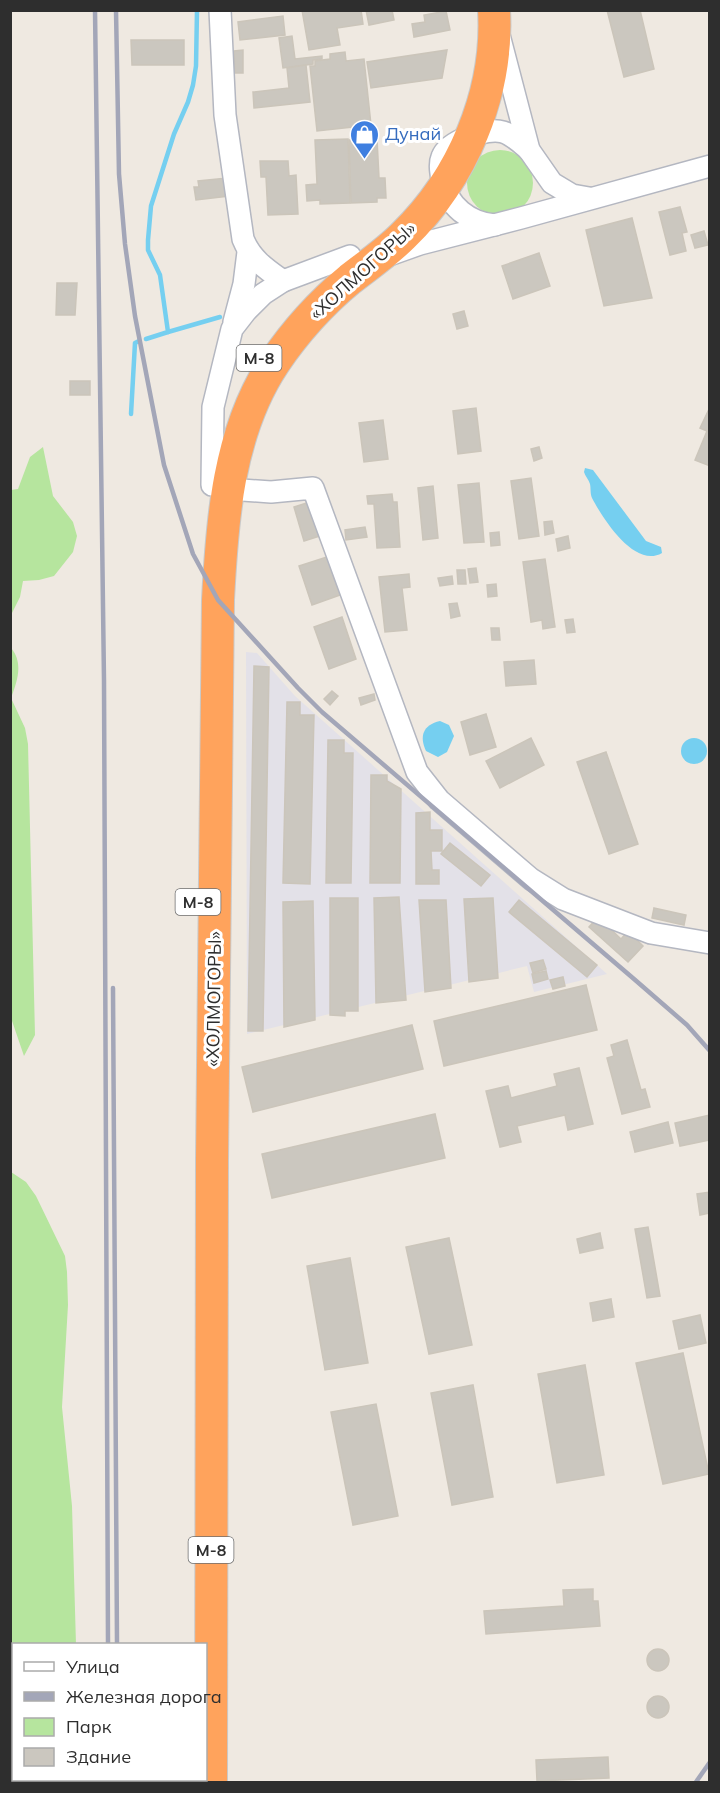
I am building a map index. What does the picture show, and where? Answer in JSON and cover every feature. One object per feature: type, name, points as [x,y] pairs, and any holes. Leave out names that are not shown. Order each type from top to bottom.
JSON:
[{"type":"highway","name":"М-8","points":[[443,186],[471,136],[490,77],[495,48],[489,14]]},
{"type":"highway","name":"М-8","points":[[442,155],[470,87],[476,52],[489,14]]},
{"type":"highway","name":"«ХОЛМОГОРЫ»","points":[[362,258],[426,182],[442,155]]},
{"type":"highway","name":"«ХОЛМОГОРЫ»","points":[[211,1782],[212,1171],[218,600],[222,536],[220,447],[227,425],[255,364],[299,303],[362,258],[404,236],[423,215],[443,186]]},
{"type":"highway","name":"«ХОЛМОГОРЫ»","points":[[194,1643],[194,1202],[199,759],[205,545],[220,487]]},
{"type":"street","points":[[219,10],[225,115],[243,239],[248,252],[265,269],[283,281]]},
{"type":"street","points":[[489,14],[542,184],[539,201],[530,212],[521,218]]},
{"type":"street","points":[[495,225],[475,221],[460,212],[448,197],[443,186],[440,166],[442,155],[452,146],[488,130],[509,134],[534,157],[552,183],[572,195],[590,198]]},
{"type":"street","points":[[232,329],[262,294],[283,281],[710,166]]},
{"type":"street","points":[[248,252],[244,284],[213,406],[220,487],[272,492],[313,488],[417,771],[440,801],[531,879],[562,899],[651,933],[710,943]]},
{"type":"shaded area","points":[[246,652],[257,653],[295,696],[607,974],[534,992],[527,966],[247,1034]]},
{"type":"green space","points":[[500,150],[513,153],[523,160],[530,170],[533,183],[530,196],[523,206],[513,213],[500,216],[487,213],[477,206],[470,196],[467,183],[470,170],[477,160],[487,153]]},
{"type":"green space","points":[[43,447],[53,496],[73,522],[77,536],[73,552],[54,576],[23,581],[20,597],[11,615],[11,490],[18,489],[30,457]]},
{"type":"green space","points":[[11,648],[18,666],[17,679],[11,698],[25,728],[28,744],[35,1035],[24,1056],[10,1015]]},
{"type":"green space","points":[[11,1172],[26,1182],[36,1196],[65,1256],[68,1305],[62,1407],[72,1506],[76,1643],[12,1643],[12,1781],[80,1782],[11,1782]]},
{"type":"water","points":[[585,468],[593,470],[646,541],[661,547],[662,553],[652,556],[641,554],[621,539],[592,498],[590,484],[584,472]]},
{"type":"water","points":[[440,721],[449,725],[454,736],[447,752],[438,757],[426,751],[423,736],[426,728]]},
{"type":"water","points":[[694,738],[703,742],[707,751],[703,760],[694,764],[685,760],[681,751],[685,742]]},
{"type":"building","points":[[302,10],[361,10],[363,24],[337,28],[340,45],[309,50]]},
{"type":"building","points":[[366,10],[392,10],[394,20],[369,25]]},
{"type":"building","points":[[607,10],[640,10],[654,69],[624,77]]},
{"type":"building","points":[[446,11],[450,30],[414,37],[412,24],[425,22],[424,15]]},
{"type":"building","points":[[283,16],[285,35],[240,40],[238,22]]},
{"type":"building","points":[[292,36],[295,59],[322,56],[322,59],[313,60],[313,64],[283,68],[279,38]]},
{"type":"building","points":[[131,40],[184,40],[184,65],[132,65]]},
{"type":"building","points":[[243,50],[243,73],[235,73],[234,51]]},
{"type":"building","points":[[447,50],[442,78],[371,88],[367,62]]},
{"type":"building","points":[[345,52],[346,61],[364,59],[371,125],[317,131],[310,66],[315,66],[315,61],[330,59],[330,54]]},
{"type":"building","points":[[306,65],[310,102],[254,108],[253,92],[289,88],[287,68]]},
{"type":"building","points":[[348,139],[350,203],[320,204],[320,200],[307,201],[306,185],[317,184],[315,140]]},
{"type":"building","name":"Дунай","points":[[377,139],[379,178],[385,178],[386,198],[377,198],[377,202],[351,203],[349,140]]},
{"type":"building","points":[[260,161],[288,161],[289,176],[296,175],[298,214],[268,215],[266,177],[261,177]]},
{"type":"building","points":[[227,178],[229,196],[196,200],[194,187],[199,187],[198,181]]},
{"type":"building","points":[[680,207],[687,232],[682,233],[686,251],[670,255],[659,212]]},
{"type":"building","points":[[632,218],[652,298],[604,306],[586,230]]},
{"type":"building","points":[[704,231],[708,245],[695,248],[691,235]]},
{"type":"building","points":[[539,253],[550,286],[513,299],[502,266]]},
{"type":"building","points":[[57,283],[77,283],[75,315],[56,315]]},
{"type":"building","points":[[464,311],[468,326],[457,329],[453,314]]},
{"type":"building","points":[[70,381],[90,381],[90,395],[70,395]]},
{"type":"building","points":[[710,407],[710,466],[695,460],[707,431],[700,428]]},
{"type":"building","points":[[476,408],[481,451],[458,454],[453,411]]},
{"type":"building","points":[[383,420],[388,459],[364,462],[359,423]]},
{"type":"building","points":[[539,447],[542,458],[534,461],[531,449]]},
{"type":"building","points":[[531,478],[539,536],[519,539],[511,481]]},
{"type":"building","points":[[479,483],[484,542],[464,543],[458,485]]},
{"type":"building","points":[[433,486],[438,538],[423,540],[418,488]]},
{"type":"building","points":[[392,494],[393,502],[397,502],[400,547],[377,548],[374,504],[368,504],[367,496]]},
{"type":"building","points":[[313,501],[323,535],[304,541],[294,507]]},
{"type":"building","points":[[552,521],[554,533],[545,535],[544,522]]},
{"type":"building","points":[[365,527],[367,537],[346,540],[345,530]]},
{"type":"building","points":[[499,532],[500,545],[491,546],[490,533]]},
{"type":"building","points":[[568,536],[570,548],[558,551],[556,539]]},
{"type":"building","points":[[327,557],[340,595],[312,605],[299,566]]},
{"type":"building","points":[[545,559],[555,627],[543,629],[542,620],[531,622],[523,562]]},
{"type":"building","points":[[476,568],[478,582],[470,583],[468,569]]},
{"type":"building","points":[[457,570],[465,570],[466,584],[458,584]]},
{"type":"building","points":[[409,574],[410,587],[402,588],[407,630],[385,632],[379,577]]},
{"type":"building","points":[[452,576],[453,584],[440,586],[438,578]]},
{"type":"building","points":[[496,584],[497,596],[488,597],[487,585]]},
{"type":"building","points":[[457,603],[460,616],[451,618],[449,604]]},
{"type":"building","points":[[342,617],[356,659],[329,669],[314,627]]},
{"type":"building","points":[[573,619],[575,632],[567,633],[565,620]]},
{"type":"building","points":[[491,628],[499,628],[500,640],[492,640]]},
{"type":"building","points":[[534,660],[536,684],[506,686],[504,662]]},
{"type":"building","points":[[254,666],[269,667],[263,1031],[248,1031]]},
{"type":"building","points":[[332,691],[338,696],[330,705],[324,699]]},
{"type":"building","points":[[374,694],[375,700],[361,705],[359,698]]},
{"type":"building","points":[[287,702],[300,702],[300,715],[314,715],[310,884],[283,883]]},
{"type":"building","points":[[486,714],[496,747],[470,755],[461,722]]},
{"type":"building","points":[[531,738],[544,765],[500,788],[486,761]]},
{"type":"building","points":[[328,740],[344,740],[344,753],[353,753],[351,883],[326,883]]},
{"type":"building","points":[[606,752],[638,844],[609,854],[577,762]]},
{"type":"building","points":[[371,775],[387,775],[387,781],[401,789],[400,883],[370,883]]},
{"type":"building","points":[[430,812],[430,830],[442,830],[442,851],[431,851],[432,870],[439,870],[439,884],[416,884],[416,813]]},
{"type":"building","points":[[450,843],[490,875],[481,886],[441,854]]},
{"type":"building","points":[[399,897],[406,1000],[376,1003],[374,898]]},
{"type":"building","points":[[330,898],[358,898],[358,1011],[345,1011],[345,1016],[330,1015]]},
{"type":"building","points":[[493,898],[498,978],[469,982],[464,899]]},
{"type":"building","points":[[419,900],[446,900],[451,988],[425,992]]},
{"type":"building","points":[[519,900],[597,965],[587,977],[509,912]]},
{"type":"building","points":[[313,901],[315,1020],[284,1027],[283,902]]},
{"type":"building","points":[[654,908],[686,915],[684,925],[652,918]]},
{"type":"building","points":[[598,917],[621,939],[628,931],[643,946],[628,962],[589,927]]},
{"type":"building","points":[[543,960],[546,969],[533,973],[530,963]]},
{"type":"building","points":[[546,971],[548,979],[534,983],[532,974]]},
{"type":"building","points":[[563,977],[565,986],[553,989],[550,980]]},
{"type":"building","points":[[586,985],[597,1030],[444,1066],[434,1021]]},
{"type":"building","points":[[412,1025],[423,1069],[253,1112],[242,1067]]},
{"type":"building","points":[[627,1040],[641,1090],[645,1089],[650,1107],[622,1114],[607,1058],[614,1056],[611,1045]]},
{"type":"building","points":[[579,1068],[593,1124],[568,1130],[565,1115],[517,1126],[521,1142],[500,1147],[486,1091],[508,1086],[511,1098],[557,1086],[554,1074]]},
{"type":"building","points":[[435,1114],[445,1158],[272,1198],[262,1154]]},
{"type":"building","points":[[710,1115],[710,1140],[680,1146],[675,1123]]},
{"type":"building","points":[[668,1122],[673,1143],[635,1152],[630,1132]]},
{"type":"building","points":[[710,1192],[710,1213],[700,1215],[697,1194]]},
{"type":"building","points":[[648,1227],[660,1296],[647,1298],[635,1229]]},
{"type":"building","points":[[600,1233],[603,1248],[580,1253],[577,1239]]},
{"type":"building","points":[[449,1238],[472,1345],[429,1354],[406,1247]]},
{"type":"building","points":[[350,1258],[368,1363],[325,1370],[307,1266]]},
{"type":"building","points":[[611,1299],[614,1317],[593,1321],[590,1303]]},
{"type":"building","points":[[700,1315],[706,1343],[679,1349],[673,1321]]},
{"type":"building","points":[[683,1353],[709,1474],[663,1484],[636,1363]]},
{"type":"building","points":[[585,1365],[604,1475],[557,1483],[538,1374]]},
{"type":"building","points":[[473,1385],[493,1497],[452,1505],[431,1393]]},
{"type":"building","points":[[376,1404],[398,1516],[353,1525],[331,1412]]},
{"type":"building","points":[[593,1589],[593,1601],[598,1601],[600,1626],[486,1634],[484,1611],[564,1606],[563,1590]]},
{"type":"building","points":[[658,1649],[666,1652],[669,1660],[666,1668],[658,1671],[650,1668],[647,1660],[650,1652]]},
{"type":"building","points":[[658,1696],[666,1699],[669,1707],[666,1715],[658,1718],[650,1715],[647,1707],[650,1699]]},
{"type":"building","points":[[608,1757],[609,1778],[537,1781],[536,1760]]},
{"type":"waterway","points":[[146,339],[168,332],[160,275],[148,250],[151,206],[174,134],[193,85],[196,66],[197,10]]},
{"type":"waterway","points":[[168,332],[220,317]]},
{"type":"waterway","points":[[131,414],[135,343],[139,341]]},
{"type":"railway","points":[[95,10],[104,680],[108,1643]]},
{"type":"railway","points":[[116,10],[119,174],[125,244],[135,316],[164,465],[193,554],[218,600],[322,712],[687,1025],[710,1051]]},
{"type":"railway","points":[[113,988],[117,1643]]},
{"type":"railway","points":[[696,1782],[710,1762]]},
{"type":"place","name":"Дунай","points":[[364,160]]}]
